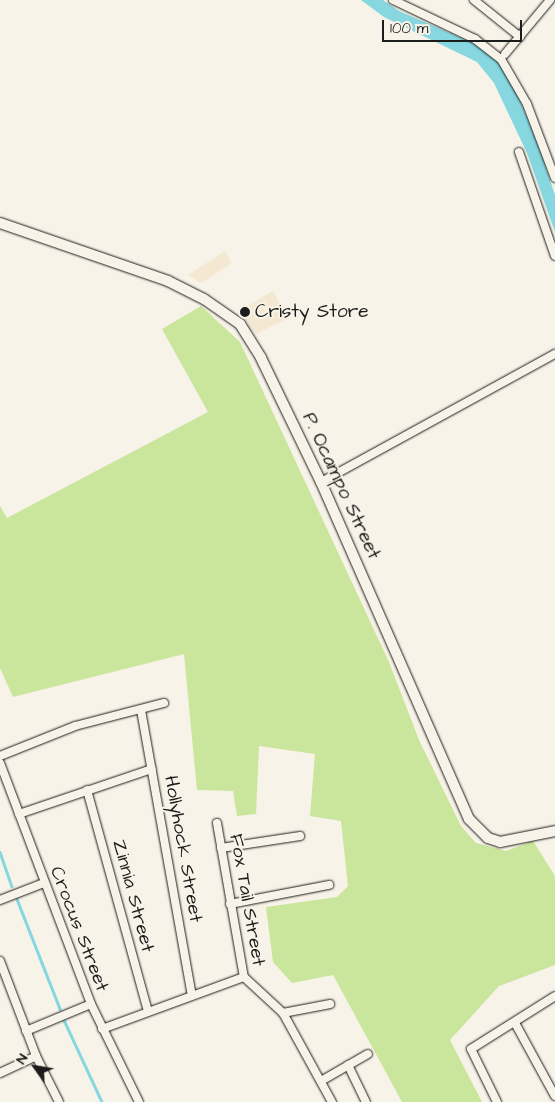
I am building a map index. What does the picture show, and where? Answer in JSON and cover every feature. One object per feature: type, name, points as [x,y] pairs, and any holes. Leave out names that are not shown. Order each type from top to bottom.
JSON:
[{"type":"street","points":[[393,0],[475,39],[501,59],[524,97],[555,178]]},
{"type":"street","points":[[474,0],[520,37]]},
{"type":"street","points":[[483,7],[489,0]]},
{"type":"street","points":[[505,54],[550,0]]},
{"type":"street","points":[[518,152],[555,256]]},
{"type":"street","name":"P. Ocampo Street","points":[[0,223],[168,281],[204,299],[240,324],[261,358],[321,482],[469,819],[488,838],[500,842],[555,831]]},
{"type":"street","points":[[321,482],[555,354]]},
{"type":"street","points":[[0,756],[75,726],[164,703]]},
{"type":"street","name":"Hollyhock Street","points":[[141,710],[192,995]]},
{"type":"street","name":"Crocus Street","points":[[0,763],[91,1004],[139,1102]]},
{"type":"street","points":[[19,814],[152,769]]},
{"type":"street","name":"Zinnia Street","points":[[87,790],[148,1011]]},
{"type":"street","name":"Fox Tail Street","points":[[217,824],[244,977],[283,1013],[332,1102]]},
{"type":"street","points":[[221,848],[300,836]]},
{"type":"street","points":[[0,900],[44,883]]},
{"type":"street","points":[[230,904],[329,885]]},
{"type":"street","points":[[0,963],[36,1056],[59,1102]]},
{"type":"street","points":[[102,1029],[244,977]]},
{"type":"street","points":[[496,1102],[471,1052],[473,1046],[515,1023],[555,996]]},
{"type":"street","points":[[26,1031],[91,1004]]},
{"type":"street","points":[[283,1013],[330,1004]]},
{"type":"street","points":[[515,1023],[555,1096]]},
{"type":"street","points":[[320,1081],[368,1054]]},
{"type":"street","points":[[0,1073],[36,1056]]},
{"type":"street","points":[[348,1065],[366,1102]]},
{"type":"shaded area","points":[[225,251],[232,263],[201,283],[188,275]]},
{"type":"shaded area","points":[[273,291],[288,318],[256,334],[238,311]]},
{"type":"green space","points":[[201,306],[240,342],[389,662],[419,740],[461,826],[476,843],[506,851],[533,841],[555,876],[555,965],[499,986],[450,1040],[482,1102],[402,1102],[333,975],[292,983],[273,962],[266,907],[337,897],[348,886],[341,821],[310,816],[315,754],[259,746],[256,814],[237,816],[233,791],[197,790],[184,654],[13,697],[0,668],[0,506],[7,518],[208,412],[162,329]]},
{"type":"water","points":[[361,0],[383,0],[399,11],[473,43],[495,58],[515,88],[539,147],[555,195],[555,232],[527,153],[494,83],[477,62],[384,17]]},
{"type":"waterway","points":[[0,852],[12,886]]},
{"type":"waterway","points":[[17,899],[60,1009]]},
{"type":"waterway","points":[[64,1020],[102,1102]]},
{"type":"place","name":"Cristy Store","points":[[245,312]]}]
